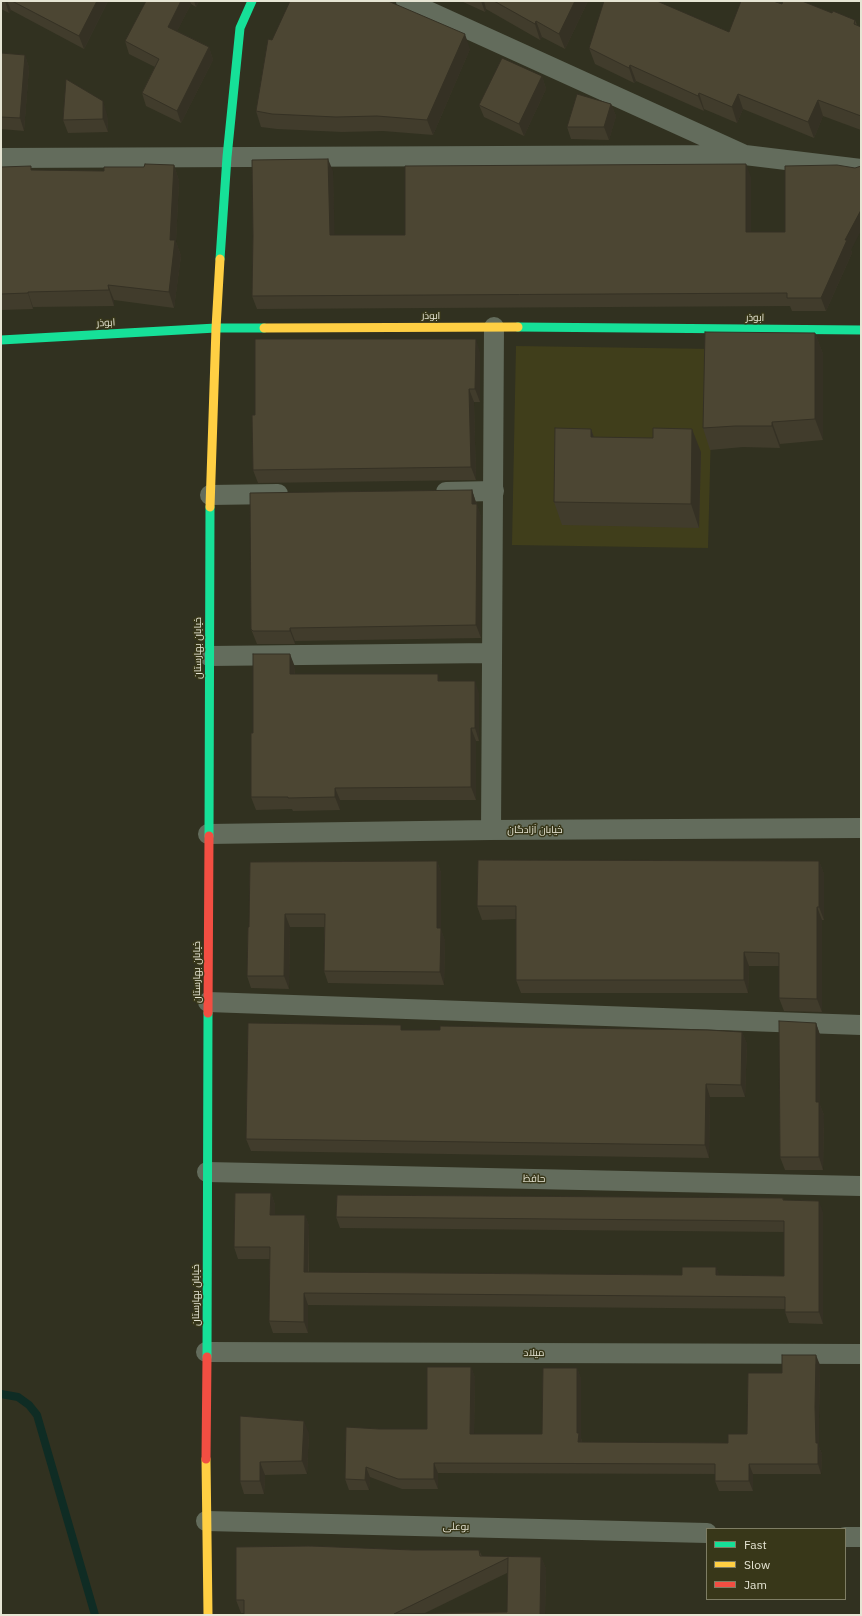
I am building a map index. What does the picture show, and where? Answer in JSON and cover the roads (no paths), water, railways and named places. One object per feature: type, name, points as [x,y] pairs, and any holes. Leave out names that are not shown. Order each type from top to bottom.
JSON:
[{"type":"street","name":"خیابان بهارستان","points":[[208,1615],[206,1521],[206,1352],[210,495],[216,328],[227,158],[240,28],[252,1]]},
{"type":"street","points":[[406,1],[745,155]]},
{"type":"street","points":[[1,158],[745,155],[861,169]]},
{"type":"street","points":[[491,830],[494,326]]},
{"type":"street","name":"ابوذر","points":[[1,340],[216,328],[494,326],[861,330]]},
{"type":"street","points":[[430,492],[494,491]]},
{"type":"street","points":[[210,495],[297,494]]},
{"type":"street","points":[[209,656],[492,653]]},
{"type":"street","name":"خیابان آزادگان","points":[[208,834],[491,830],[861,828]]},
{"type":"street","points":[[208,1002],[861,1025]]},
{"type":"street","name":"حافظ","points":[[207,1172],[861,1186]]},
{"type":"street","name":"میلاد","points":[[206,1352],[861,1354]]},
{"type":"street","name":"بوعلی","points":[[206,1521],[706,1534]]},
{"type":"street","points":[[846,1537],[861,1537]]},
{"type":"waterway","points":[[1,1394],[18,1397],[29,1405],[37,1415],[95,1615]]}]
